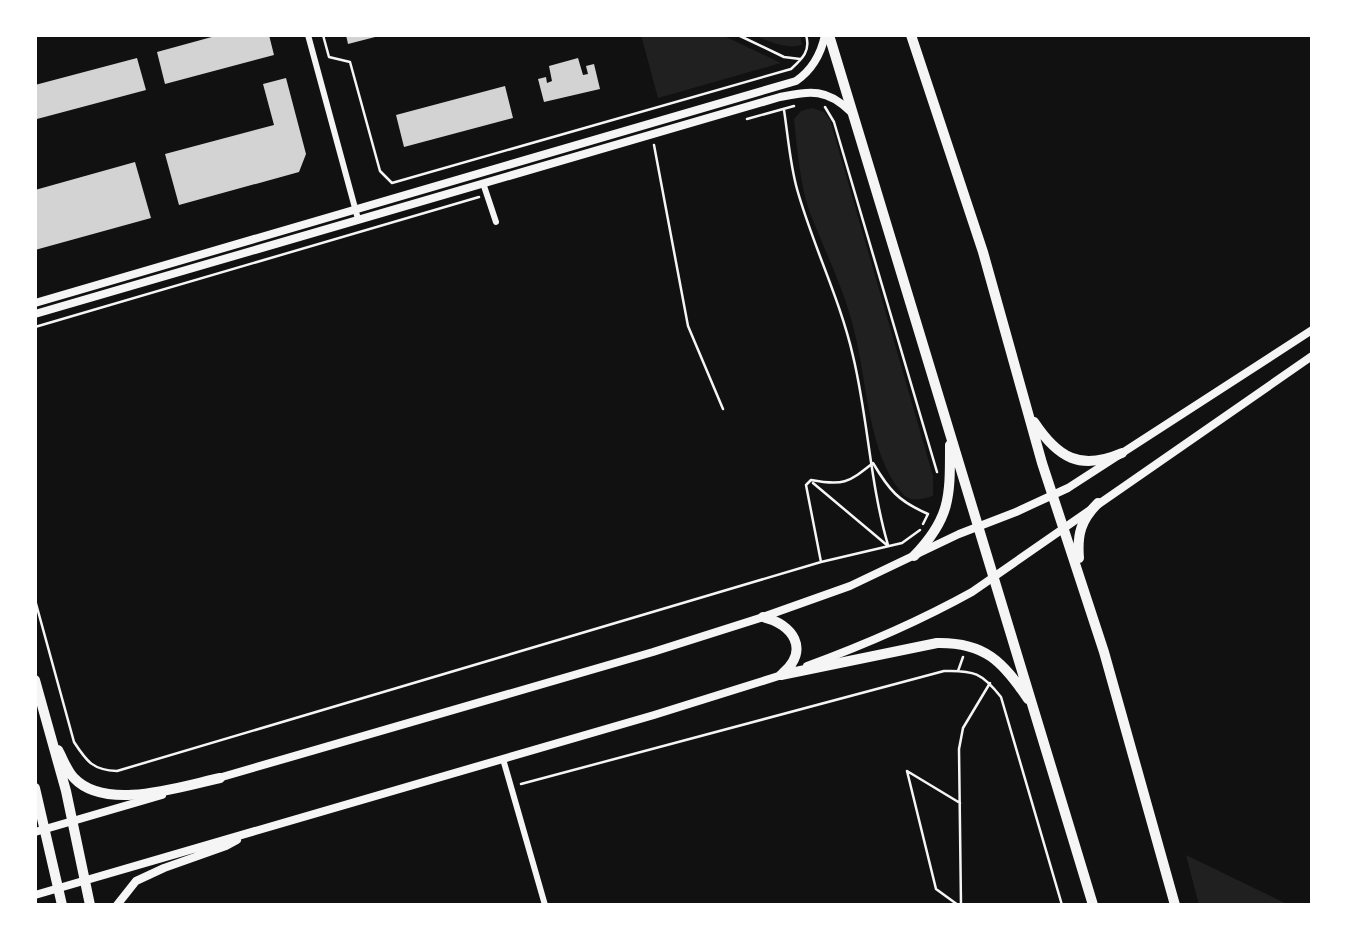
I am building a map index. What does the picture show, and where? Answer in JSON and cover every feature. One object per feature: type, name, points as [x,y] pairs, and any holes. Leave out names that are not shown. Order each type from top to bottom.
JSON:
[{"type":"main road","points":[[827,35],[855,117],[1093,905]]},
{"type":"main road","points":[[911,35],[983,252],[1175,905]]},
{"type":"main road","points":[[1028,411],[1041,432],[1057,451],[1065,456],[1086,462],[1122,453]]},
{"type":"main road","points":[[914,556],[936,532],[947,502],[950,467],[948,428]]},
{"type":"main road","points":[[1083,585],[1078,553],[1079,533],[1087,514],[1098,503]]},
{"type":"main road","points":[[763,617],[783,625],[795,641],[795,659],[781,675]]},
{"type":"main road","points":[[781,675],[937,643],[956,643],[982,651],[1005,667],[1036,713]]},
{"type":"main road","points":[[35,680],[72,821],[90,905]]},
{"type":"main road","points":[[51,737],[74,778],[101,794],[140,795],[220,778]]},
{"type":"main road","points":[[35,788],[40,830],[62,905]]},
{"type":"street","points":[[308,35],[358,219]]},
{"type":"street","points":[[35,303],[796,81],[806,74],[814,63],[827,35]]},
{"type":"street","points":[[35,314],[807,91],[832,96],[855,117]]},
{"type":"street","points":[[483,183],[496,222]]},
{"type":"street","points":[[40,830],[653,652],[850,586],[978,527],[1054,496],[1312,330]]},
{"type":"street","points":[[35,895],[781,675],[908,627],[972,592],[1312,356]]},
{"type":"street","points":[[503,759],[545,905]]},
{"type":"street","points":[[117,905],[136,881],[226,846],[249,833]]},
{"type":"path","points":[[323,35],[329,57],[350,62],[380,171],[392,183],[791,69],[806,55],[809,42],[807,35]]},
{"type":"path","points":[[738,35],[784,57],[802,59]]},
{"type":"path","points":[[819,100],[834,122],[940,481]]},
{"type":"path","points":[[744,119],[802,103]]},
{"type":"path","points":[[783,110],[797,188],[835,293],[853,355],[881,522],[888,546]]},
{"type":"path","points":[[652,134],[688,326],[723,409]]},
{"type":"path","points":[[35,327],[487,195]]},
{"type":"path","points":[[821,562],[806,485],[811,481],[829,484],[850,481],[873,463]]},
{"type":"path","points":[[873,463],[889,489],[910,507],[928,514]]},
{"type":"path","points":[[811,481],[888,546]]},
{"type":"path","points":[[35,600],[74,742],[82,755],[99,770],[117,771],[821,562],[902,542],[922,528],[933,504]]},
{"type":"path","points":[[958,670],[964,655]]},
{"type":"path","points":[[511,787],[944,671],[958,670],[986,678],[1001,696],[1062,905]]},
{"type":"path","points":[[960,905],[959,749],[963,728],[990,683]]},
{"type":"path","points":[[960,803],[906,771],[936,889],[960,905]]},
{"type":"shaded area","points":[[641,35],[722,35],[781,63],[658,98]]},
{"type":"shaded area","points":[[754,35],[800,35],[802,45],[784,45]]},
{"type":"shaded area","points":[[812,108],[824,112],[830,120],[933,476],[933,496],[921,499],[906,497],[891,478],[882,459],[870,416],[850,314],[803,189],[794,119],[801,111]]},
{"type":"shaded area","points":[[1186,855],[1289,905],[1199,905]]},
{"type":"building","points":[[219,35],[269,35],[274,55],[165,84],[157,52]]},
{"type":"building","points":[[346,35],[379,35],[379,36],[348,44]]},
{"type":"building","points":[[137,58],[146,90],[37,119],[35,85]]},
{"type":"building","points":[[578,58],[583,75],[588,74],[586,66],[594,64],[600,89],[544,102],[538,79],[546,77],[547,83],[552,81],[549,66]]},
{"type":"building","points":[[286,78],[306,154],[299,172],[179,205],[165,154],[274,125],[263,84]]},
{"type":"building","points":[[505,86],[513,118],[404,147],[396,115]]},
{"type":"building","points":[[135,162],[151,218],[35,250],[35,190]]}]
